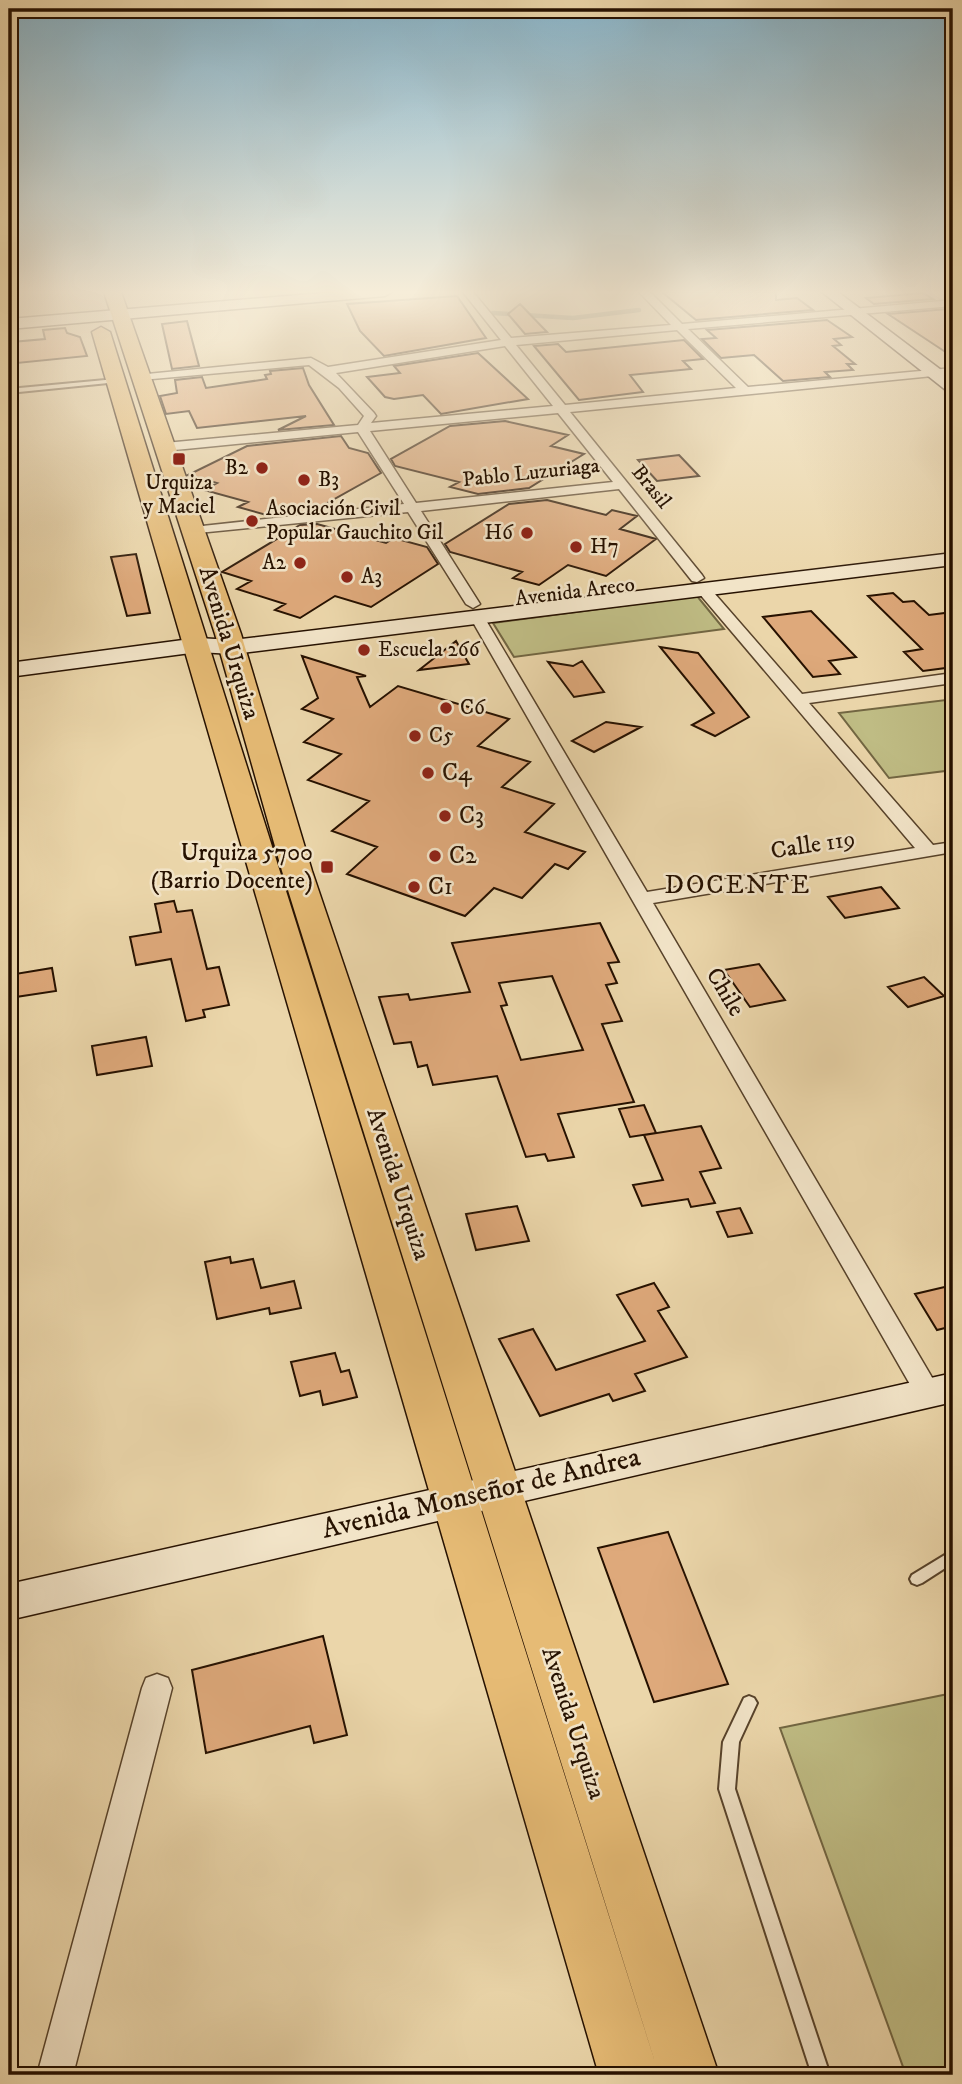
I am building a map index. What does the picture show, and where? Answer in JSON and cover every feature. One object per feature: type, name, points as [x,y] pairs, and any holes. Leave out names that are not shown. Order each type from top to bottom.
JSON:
[{"type":"main road","name":"Avenida Urquiza","points":[[119,389],[220,642],[298,871],[474,1494],[629,2075]]},
{"type":"main road","name":"Avenida Urquiza","points":[[145,389],[194,531],[220,642]]},
{"type":"main road","name":"Avenida Areco","points":[[700,584],[953,547]]},
{"type":"main road","name":"Avenida Areco","points":[[9,670],[700,584],[953,559]]},
{"type":"main road","name":"Avenida Monseñor de Andrea","points":[[9,1602],[474,1494],[941,1390]]},
{"type":"main road","name":"Avenida Urquiza","points":[[474,1494],[689,2075]]},
{"type":"street","points":[[349,389],[370,416],[362,428]]},
{"type":"street","name":"Brasil","points":[[547,389],[700,584],[801,699],[928,851]]},
{"type":"street","points":[[165,447],[763,389]]},
{"type":"street","name":"Chile","points":[[362,428],[475,611],[639,899],[941,1390]]},
{"type":"street","name":"Pablo Luzuriaga","points":[[194,531],[623,485]]},
{"type":"street","points":[[801,699],[953,678]]},
{"type":"street","name":"Calle 119","points":[[639,899],[953,847]]},
{"type":"street","points":[[55,2075],[157,1688]]},
{"type":"lane","points":[[9,391],[28,389]]},
{"type":"lane","points":[[917,1579],[953,1556]]},
{"type":"lane","points":[[749,1703],[731,1742],[727,1789],[821,2075]]},
{"type":"shaded area","points":[[697,596],[724,629],[514,657],[493,623]]},
{"type":"shaded area","points":[[946,700],[953,709],[953,770],[889,778],[839,713]]},
{"type":"shaded area","points":[[953,1693],[953,2066],[906,2075],[780,1728]]},
{"type":"building","points":[[176,389],[312,389],[334,425],[278,430],[306,416],[197,428],[189,411],[166,414],[160,396],[177,393]]},
{"type":"building","points":[[378,389],[517,389],[528,399],[441,414],[423,395],[394,399],[385,397]]},
{"type":"building","points":[[570,389],[641,389],[643,392],[579,400]]},
{"type":"building","points":[[505,421],[568,435],[551,446],[584,454],[529,488],[478,494],[450,487],[459,482],[395,466],[391,459],[450,426]]},
{"type":"building","points":[[341,436],[349,448],[368,453],[381,473],[313,511],[270,516],[238,507],[248,502],[204,490],[217,483],[188,475],[247,446]]},
{"type":"building","points":[[679,455],[699,476],[657,481],[638,460]]},
{"type":"building","points":[[547,500],[606,515],[612,510],[637,516],[620,529],[656,539],[606,576],[568,565],[539,585],[513,578],[522,572],[450,552],[445,544],[509,504]]},
{"type":"building","points":[[317,524],[386,543],[394,538],[427,547],[438,564],[371,607],[335,596],[300,618],[275,610],[285,604],[237,589],[251,581],[222,572],[300,525]]},
{"type":"building","points":[[136,554],[150,613],[127,616],[111,557]]},
{"type":"building","points":[[893,593],[903,602],[914,601],[929,615],[953,612],[953,667],[923,671],[904,652],[922,649],[868,596]]},
{"type":"building","points":[[811,611],[856,657],[829,661],[840,674],[813,677],[763,617]]},
{"type":"building","points":[[456,641],[469,664],[419,670]]},
{"type":"building","points":[[660,647],[698,653],[749,717],[715,736],[692,725],[714,713]]},
{"type":"building","points":[[302,656],[366,676],[357,677],[370,707],[398,686],[509,719],[478,746],[530,762],[502,787],[554,804],[525,832],[585,852],[568,869],[555,864],[522,898],[494,888],[465,916],[347,874],[377,847],[332,831],[369,801],[308,780],[341,754],[304,742],[333,719],[302,709],[318,698]]},
{"type":"building","points":[[582,661],[604,692],[574,697],[548,662],[573,666]]},
{"type":"building","points":[[606,722],[641,727],[594,752],[572,741]]},
{"type":"building","points":[[881,887],[899,908],[845,918],[828,897]]},
{"type":"building","points":[[174,901],[177,912],[192,910],[207,969],[219,967],[229,1005],[203,1010],[205,1017],[186,1021],[171,959],[136,965],[130,937],[161,932],[155,904]]},
{"type":"building","points":[[600,923],[619,962],[608,963],[617,983],[606,985],[622,1021],[602,1024],[634,1102],[558,1114],[574,1157],[548,1161],[545,1154],[526,1157],[497,1076],[433,1085],[427,1065],[418,1067],[411,1042],[394,1044],[379,997],[408,994],[410,1000],[470,992],[452,943]],"holes":[[[552,976],[583,1050],[521,1060],[501,1006],[507,1005],[499,983]]]},
{"type":"building","points":[[759,964],[785,1000],[750,1007],[724,970]]},
{"type":"building","points":[[52,968],[56,991],[9,998],[9,975]]},
{"type":"building","points":[[924,977],[944,996],[908,1007],[888,987]]},
{"type":"building","points":[[146,1037],[152,1066],[97,1075],[92,1046]]},
{"type":"building","points":[[644,1105],[656,1133],[630,1137],[619,1109]]},
{"type":"building","points":[[701,1126],[721,1168],[700,1172],[715,1203],[691,1207],[688,1199],[642,1206],[633,1185],[663,1180],[644,1135]]},
{"type":"building","points":[[517,1206],[529,1241],[476,1250],[466,1214]]},
{"type":"building","points":[[740,1208],[752,1233],[728,1237],[717,1212]]},
{"type":"building","points":[[230,1257],[231,1263],[253,1259],[261,1288],[294,1281],[301,1308],[270,1314],[269,1308],[217,1319],[205,1262]]},
{"type":"building","points":[[654,1283],[669,1307],[658,1311],[687,1357],[635,1374],[645,1391],[613,1401],[609,1394],[540,1416],[499,1339],[533,1329],[556,1370],[645,1341],[617,1295]]},
{"type":"building","points":[[953,1285],[953,1326],[937,1330],[915,1294]]},
{"type":"building","points":[[335,1353],[341,1372],[349,1370],[357,1397],[323,1405],[320,1391],[300,1396],[291,1362]]},
{"type":"building","points":[[668,1532],[728,1684],[654,1702],[598,1548]]},
{"type":"building","points":[[323,1636],[347,1735],[314,1743],[310,1726],[206,1753],[192,1670]]},
{"type":"place","name":"Urquiza y Maciel","points":[[179,459]]},
{"type":"place","name":"B2","points":[[262,468]]},
{"type":"place","name":"B3","points":[[304,480]]},
{"type":"place","name":"Asociación Civil Popular Gauchito Gil","points":[[252,521]]},
{"type":"place","name":"H6","points":[[527,533]]},
{"type":"place","name":"H7","points":[[576,547]]},
{"type":"place","name":"A2","points":[[300,563]]},
{"type":"place","name":"A3","points":[[347,577]]},
{"type":"place","name":"Escuela 266","points":[[364,650]]},
{"type":"place","name":"C6","points":[[446,708]]},
{"type":"place","name":"C5","points":[[415,736]]},
{"type":"place","name":"C4","points":[[428,773]]},
{"type":"place","name":"C3","points":[[445,816]]},
{"type":"place","name":"C2","points":[[435,856]]},
{"type":"place","name":"Urquiza 5700 (Barrio Docente)","points":[[327,867]]},
{"type":"place","name":"C1","points":[[414,887]]},
{"type":"district","name":"DOCENTE","points":[[738,885]]}]
